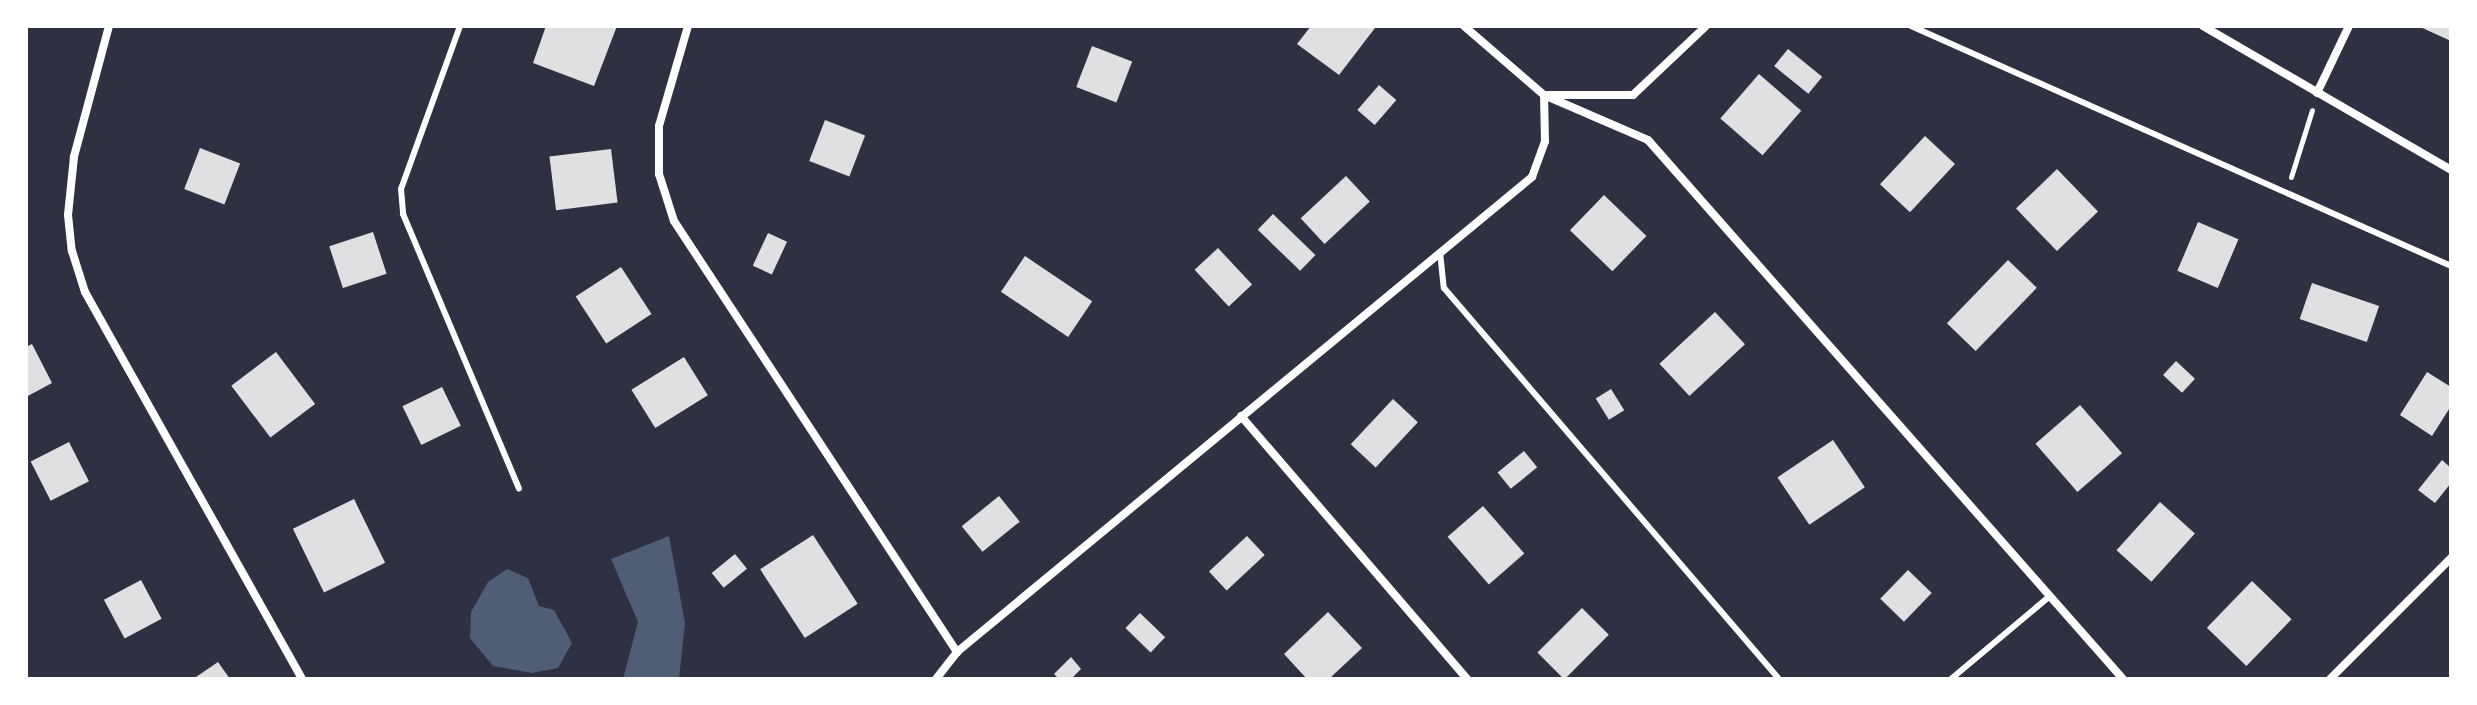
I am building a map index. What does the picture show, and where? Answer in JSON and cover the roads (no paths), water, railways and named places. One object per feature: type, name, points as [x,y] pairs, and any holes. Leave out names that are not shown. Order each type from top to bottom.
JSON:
[{"type":"street","points":[[109,26],[74,157],[68,215],[72,251],[85,292],[302,679]]},
{"type":"street","points":[[688,26],[659,126],[659,174],[674,221],[957,652]]},
{"type":"street","points":[[1464,26],[1544,95],[1648,140],[2123,679]]},
{"type":"street","points":[[1544,95],[1633,95],[1706,26]]},
{"type":"street","points":[[2203,26],[2451,170]]},
{"type":"street","points":[[2317,93],[2349,26]]},
{"type":"street","points":[[936,679],[957,652],[1532,177],[1545,141],[1544,95]]},
{"type":"street","points":[[1241,416],[1467,679]]},
{"type":"street","points":[[2330,679],[2451,558]]},
{"type":"lane","points":[[460,26],[401,189],[403,214],[519,489]]},
{"type":"lane","points":[[1911,26],[2451,266]]},
{"type":"lane","points":[[1440,252],[1444,288],[1779,679]]},
{"type":"lane","points":[[1951,679],[2050,596]]},
{"type":"water","points":[[669,536],[685,623],[679,679],[623,679],[638,622],[611,559]]},
{"type":"water","points":[[507,569],[528,578],[539,606],[554,610],[572,643],[558,668],[532,673],[493,666],[470,638],[471,612],[488,582]]}]
